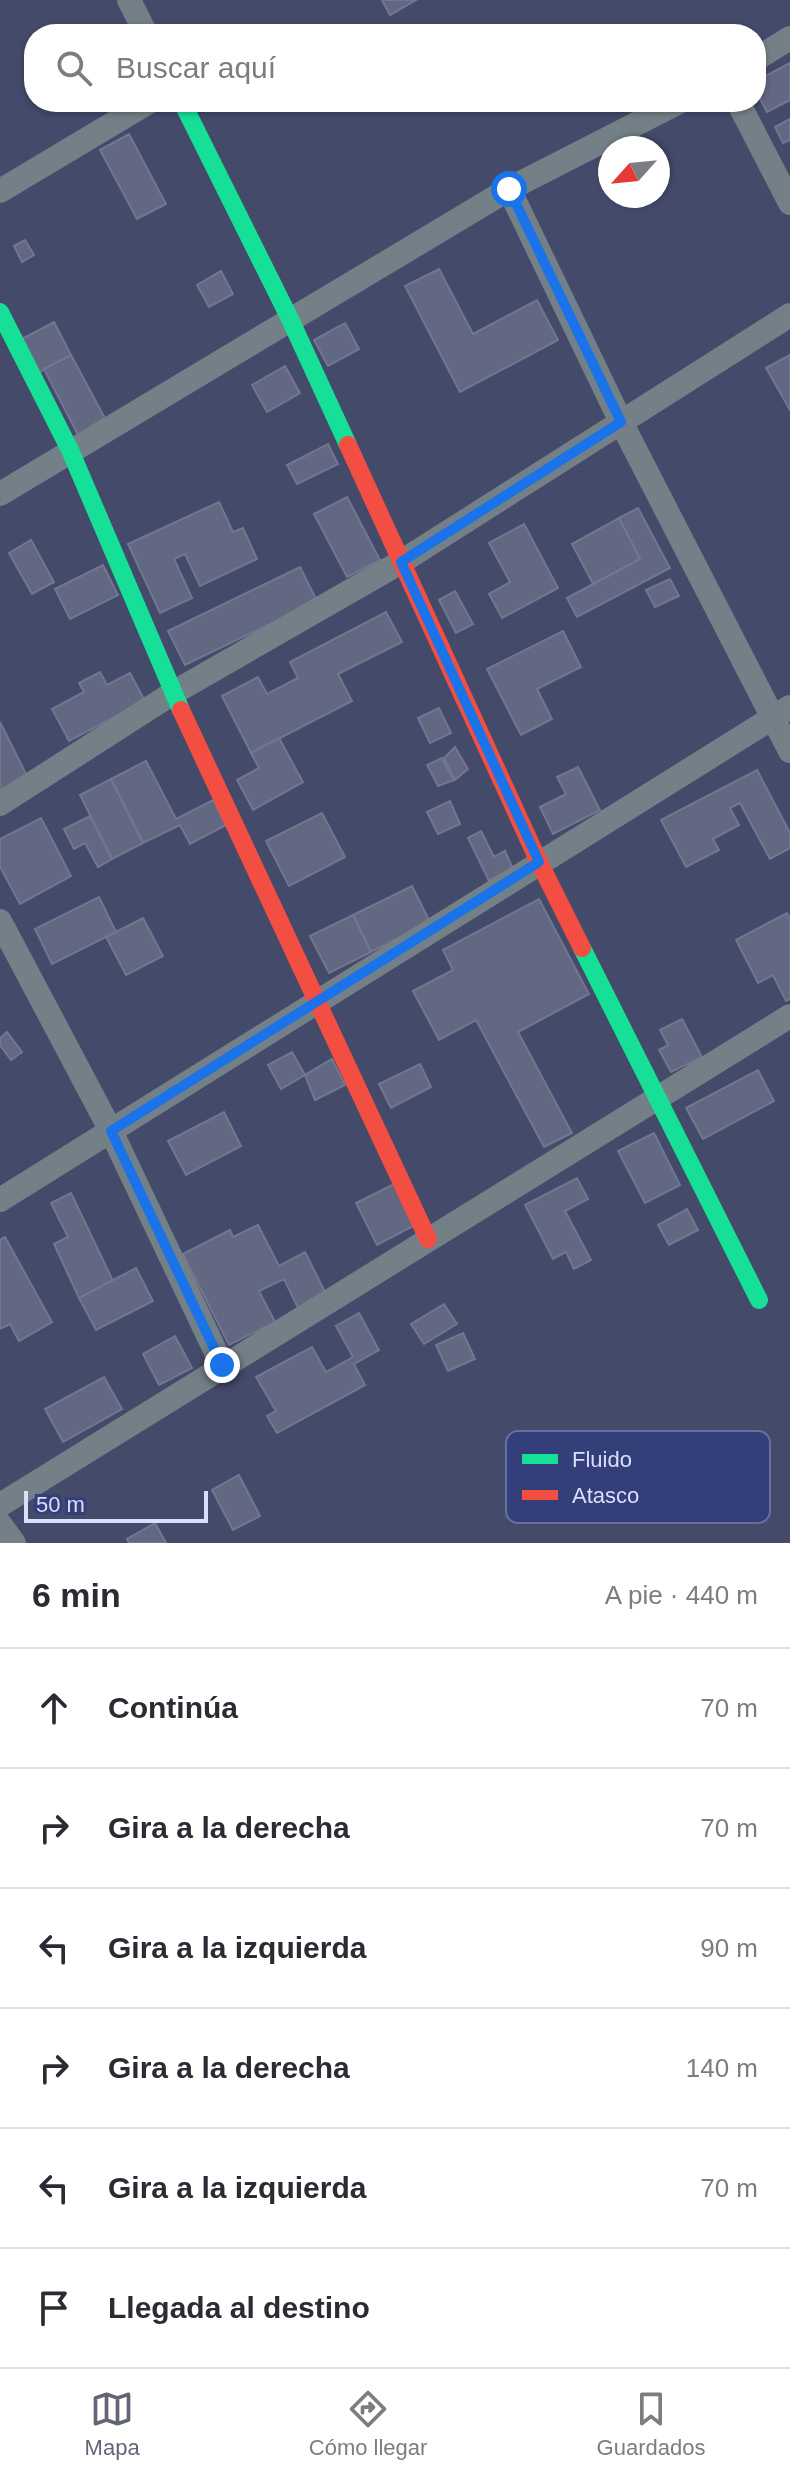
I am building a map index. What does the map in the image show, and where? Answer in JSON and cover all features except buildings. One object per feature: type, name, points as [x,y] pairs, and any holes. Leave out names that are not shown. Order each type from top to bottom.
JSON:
[{"type":"street","points":[[129,0],[141,24]]},
{"type":"street","points":[[766,53],[790,38]]},
{"type":"street","points":[[0,191],[132,112]]},
{"type":"street","points":[[187,112],[290,319],[539,862],[759,1300]]},
{"type":"street","points":[[0,494],[509,189],[659,112]]},
{"type":"street","points":[[743,112],[790,203]]},
{"type":"street","points":[[509,189],[621,422],[782,712],[790,751]]},
{"type":"street","points":[[0,312],[70,450],[173,693],[428,1239]]},
{"type":"street","points":[[0,804],[173,693],[401,562],[790,315]]},
{"type":"street","points":[[0,1200],[782,712]]},
{"type":"street","points":[[0,921],[111,1131],[222,1365]]},
{"type":"street","points":[[0,1505],[790,1016]]},
{"type":"street","points":[[0,1524],[14,1543]]},
{"type":"traffic: fast","points":[[187,112],[290,319],[348,445]]},
{"type":"traffic: fast","points":[[0,312],[70,450],[181,710]]},
{"type":"traffic: fast","points":[[582,948],[759,1300]]},
{"type":"traffic: jam","points":[[348,445],[539,862],[582,948]]},
{"type":"traffic: jam","points":[[181,710],[428,1239]]},
{"type":"route","points":[[222,1365],[111,1131],[539,862],[401,562],[621,422],[509,189]]}]
